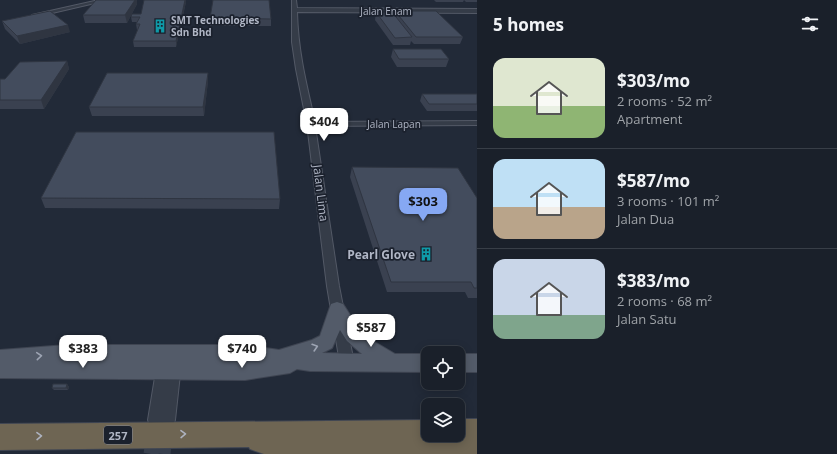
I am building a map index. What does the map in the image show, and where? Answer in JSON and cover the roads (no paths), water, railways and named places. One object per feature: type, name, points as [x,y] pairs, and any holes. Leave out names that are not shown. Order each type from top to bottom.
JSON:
[{"type":"highway","name":"257","points":[[0,437],[421,432]]},
{"type":"highway","points":[[236,434],[283,445],[417,447],[473,443]]},
{"type":"main road","points":[[277,358],[318,347],[325,343],[329,336],[337,309]]},
{"type":"main road","points":[[337,309],[357,340],[394,363]]},
{"type":"main road","points":[[0,359],[67,353],[169,362],[245,371],[310,362]]},
{"type":"main road","points":[[0,369],[169,362],[245,354],[310,362],[421,363]]},
{"type":"main road","points":[[465,363],[477,363]]},
{"type":"street","points":[[28,17],[106,0]]},
{"type":"street","name":"Jalan Lima","points":[[294,0],[295,42],[299,69],[311,124],[333,286],[347,363]]},
{"type":"street","points":[[67,3],[73,6]]},
{"type":"street","name":"Jalan Enam","points":[[294,10],[477,11]]},
{"type":"street","name":"Jalan Lapan","points":[[311,124],[477,124]]},
{"type":"street","points":[[162,420],[169,362]]},
{"type":"tunnel","points":[[163,454],[165,434]]},
{"type":"tunnel","points":[[151,454],[154,435]]},
{"type":"place","name":"SMT Technologies Sdn Bhd","points":[[160,26]]},
{"type":"place","name":"Pearl Glove","points":[[426,254]]}]
